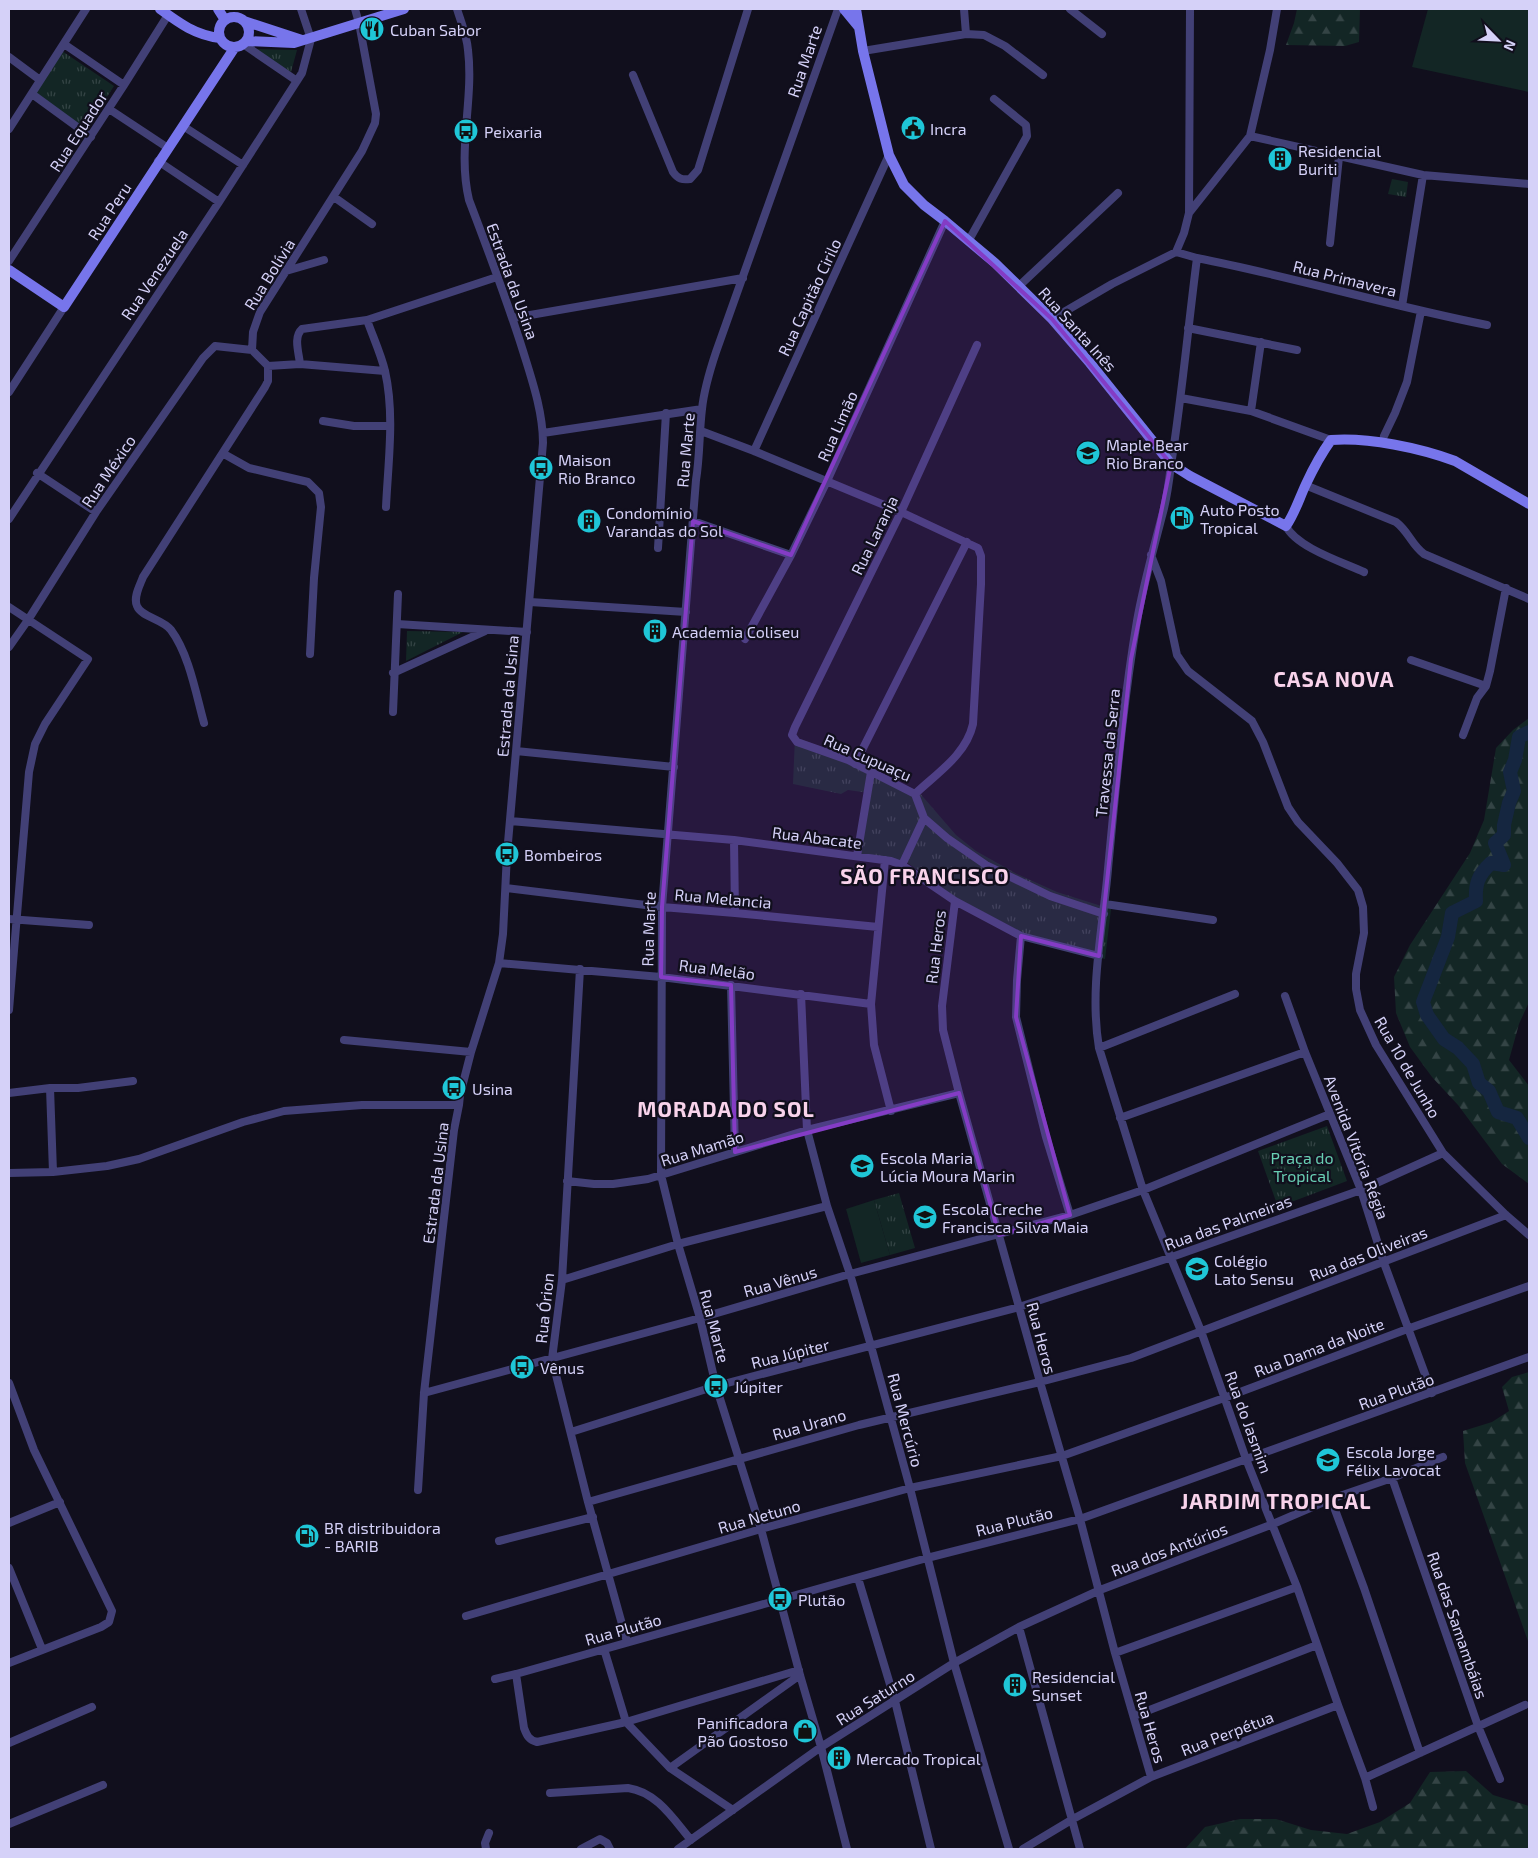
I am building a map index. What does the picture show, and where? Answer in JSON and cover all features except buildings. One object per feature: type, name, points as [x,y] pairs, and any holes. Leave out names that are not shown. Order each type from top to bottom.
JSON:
[{"type":"street","points":[[9,129],[86,9]]},
{"type":"street","points":[[218,9],[225,20]]},
{"type":"street","points":[[301,9],[306,39]]},
{"type":"street","name":"Rua Bolívia","points":[[252,350],[256,322],[362,151],[375,123],[373,94],[355,9]]},
{"type":"street","points":[[164,12],[194,32],[220,38],[228,46],[294,43],[404,9]]},
{"type":"street","name":"Estrada da Usina","points":[[418,1490],[424,1392],[454,1130],[460,1095],[471,1052],[499,963],[503,934],[510,822],[543,433],[536,396],[512,318],[469,200],[465,184],[464,155],[469,55],[466,36],[457,9]]},
{"type":"street","points":[[633,75],[673,172],[676,177],[682,180],[690,180],[698,170],[748,9]]},
{"type":"street","name":"Rua Marte","points":[[838,9],[716,352],[708,377],[702,409],[662,907],[661,1175],[678,1244],[700,1318],[716,1386],[761,1528],[821,1746],[846,1847]]},
{"type":"street","name":"Rua Santa Inês","points":[[844,9],[858,26]]},
{"type":"street","name":"Rua Santa Inês","points":[[856,9],[858,26],[889,155],[904,185],[924,206],[968,240],[1019,286],[1052,319],[1171,464],[1208,486],[1286,526]]},
{"type":"street","points":[[964,9],[966,34]]},
{"type":"street","points":[[1070,9],[1102,34]]},
{"type":"street","points":[[1052,319],[1112,284],[1176,252],[1184,234],[1188,213],[1190,9]]},
{"type":"street","points":[[1188,213],[1250,136],[1272,43],[1277,9]]},
{"type":"street","name":"Rua Equador","points":[[9,261],[124,85],[164,12]]},
{"type":"street","points":[[220,38],[219,29],[225,20],[234,17],[306,39]]},
{"type":"street","points":[[241,44],[248,28],[244,21]]},
{"type":"street","points":[[864,51],[966,34],[984,35],[993,38],[1043,75]]},
{"type":"street","name":"Rua Venezuela","points":[[9,518],[37,473],[219,202],[302,73],[306,39]]},
{"type":"street","points":[[64,44],[124,85]]},
{"type":"street","points":[[241,44],[297,81]]},
{"type":"street","name":"Rua Peru","points":[[9,392],[158,161],[241,44]]},
{"type":"street","points":[[9,57],[40,80]]},
{"type":"street","points":[[32,94],[91,136]]},
{"type":"street","points":[[968,240],[1027,136],[1026,125],[994,99]]},
{"type":"street","points":[[109,109],[168,148]]},
{"type":"street","points":[[183,126],[243,165]]},
{"type":"street","points":[[1250,136],[1423,175],[1529,184]]},
{"type":"street","name":"Rua Capitão Cirilo","points":[[754,451],[889,155]]},
{"type":"street","points":[[1330,243],[1339,157]]},
{"type":"street","points":[[158,161],[219,202]]},
{"type":"street","points":[[1402,306],[1423,175]]},
{"type":"street","points":[[1019,286],[1118,193]]},
{"type":"street","points":[[334,197],[372,224]]},
{"type":"street","name":"Rua Limão","points":[[745,639],[791,555],[827,481],[945,221]]},
{"type":"street","name":"Rua Primavera","points":[[1176,252],[1487,326]]},
{"type":"street","name":"Travessa da Serra","points":[[1099,1048],[1094,1001],[1131,659],[1151,555],[1163,514],[1181,398],[1197,258]]},
{"type":"street","points":[[286,271],[324,260]]},
{"type":"street","points":[[9,270],[64,306]]},
{"type":"street","points":[[300,364],[297,340],[302,329],[367,320],[497,276]]},
{"type":"street","points":[[512,318],[743,278]]},
{"type":"street","points":[[1384,436],[1407,382],[1421,311]]},
{"type":"street","points":[[367,320],[385,371],[390,426],[386,507]]},
{"type":"street","points":[[1188,328],[1297,350]]},
{"type":"street","points":[[1251,411],[1261,342]]},
{"type":"street","name":"Rua Laranja","points":[[792,735],[901,512],[977,345]]},
{"type":"street","name":"Rua México","points":[[9,647],[96,512],[210,350],[215,346],[223,346],[252,350]]},
{"type":"street","points":[[204,723],[188,667],[179,644],[170,628],[161,621],[141,612],[136,605],[137,593],[143,577],[266,387],[268,366],[252,350]]},
{"type":"street","points":[[268,366],[300,364],[385,371]]},
{"type":"street","points":[[1181,398],[1251,411],[1331,440],[1340,439],[1379,443],[1412,448],[1442,456],[1455,461],[1529,504]]},
{"type":"street","points":[[543,433],[702,409]]},
{"type":"street","points":[[658,548],[666,413]]},
{"type":"street","points":[[323,421],[354,426],[390,426]]},
{"type":"street","points":[[701,431],[901,512],[978,548],[982,564],[973,724],[970,736],[963,749],[915,794]]},
{"type":"street","points":[[1331,440],[1320,456],[1286,526],[1290,534],[1301,543],[1364,572]]},
{"type":"street","points":[[224,454],[249,468],[308,482],[319,494],[321,507],[314,578],[310,654]]},
{"type":"street","points":[[37,473],[96,512]]},
{"type":"street","points":[[1305,485],[1396,522],[1402,527],[1414,546],[1424,554],[1529,599]]},
{"type":"street","points":[[693,521],[791,555]]},
{"type":"street","points":[[855,764],[967,542]]},
{"type":"street","name":"Rua 10 de Junho","points":[[1151,555],[1160,581],[1177,655],[1188,671],[1252,721],[1263,742],[1288,807],[1302,826],[1337,863],[1362,898],[1364,942],[1356,974],[1356,989],[1360,1010],[1376,1045],[1442,1153],[1529,1235]]},
{"type":"street","points":[[1463,735],[1477,698],[1486,686],[1506,588]]},
{"type":"street","points":[[393,712],[398,594]]},
{"type":"street","points":[[530,602],[686,612]]},
{"type":"street","points":[[9,607],[88,659],[35,744],[29,772],[9,1010]]},
{"type":"street","points":[[397,624],[527,632]]},
{"type":"street","points":[[394,673],[485,630]]},
{"type":"street","points":[[1411,660],[1486,686]]},
{"type":"street","name":"Rua Cupuaçu","points":[[792,735],[797,742],[855,764],[915,794],[924,818],[947,838],[986,865],[1050,896],[1104,914]]},
{"type":"street","points":[[516,751],[674,767]]},
{"type":"street","points":[[857,856],[870,772]]},
{"type":"street","points":[[902,865],[924,818]]},
{"type":"street","name":"Rua Abacate","points":[[510,822],[734,840],[885,860],[902,865],[955,901],[1021,936],[1099,956]]},
{"type":"street","points":[[734,840],[735,913]]},
{"type":"street","points":[[885,860],[871,1004],[874,1045],[891,1111]]},
{"type":"street","name":"Rua Melancia","points":[[506,888],[662,907],[878,927]]},
{"type":"street","name":"Rua Heros","points":[[955,901],[942,1006],[943,1030],[1151,1777]]},
{"type":"street","points":[[1106,904],[1213,920]]},
{"type":"street","points":[[9,919],[89,925]]},
{"type":"street","points":[[1021,936],[1016,1017],[1046,1137],[1070,1215]]},
{"type":"street","name":"Rua Melão","points":[[499,963],[731,984],[871,1004]]},
{"type":"street","name":"Rua Órion","points":[[580,969],[562,1280],[552,1359],[588,1502],[627,1642]]},
{"type":"street","points":[[731,984],[734,1152]]},
{"type":"street","name":"Rua Mercúrio","points":[[800,994],[808,1130],[827,1206],[850,1274],[910,1488],[954,1663],[1009,1849]]},
{"type":"street","points":[[1099,1048],[1235,994]]},
{"type":"street","name":"Avenida Vitória Régia","points":[[1286,996],[1305,1052],[1361,1190],[1384,1263],[1410,1328],[1432,1393]]},
{"type":"street","points":[[344,1040],[471,1052]]},
{"type":"street","name":"Rua do Jasmim","points":[[1099,1048],[1143,1190],[1200,1331],[1246,1459],[1297,1587],[1365,1778],[1373,1807]]},
{"type":"street","points":[[1120,1118],[1305,1052]]},
{"type":"street","points":[[9,1094],[50,1088],[78,1088],[133,1081]]},
{"type":"street","points":[[50,1088],[53,1172]]},
{"type":"street","name":"Rua Mamão","points":[[567,1181],[594,1184],[634,1182],[808,1130],[959,1093]]},
{"type":"street","points":[[9,1173],[53,1172],[107,1166],[165,1151],[243,1122],[284,1111],[362,1105],[459,1105]]},
{"type":"street","name":"Rua Vênus","points":[[424,1392],[552,1359],[850,1274],[1070,1215],[1143,1190],[1330,1114]]},
{"type":"street","name":"Rua das Palmeiras","points":[[1019,1307],[1169,1258],[1361,1190],[1442,1153]]},
{"type":"street","points":[[562,1280],[678,1244],[827,1206]]},
{"type":"street","name":"Rua das Oliveiras","points":[[1040,1382],[1131,1358],[1506,1215]]},
{"type":"street","name":"Rua Dama da Noite","points":[[1062,1456],[1529,1286]]},
{"type":"street","name":"Rua Júpiter","points":[[571,1432],[716,1386],[1019,1307]]},
{"type":"street","name":"Rua Plutão","points":[[495,1679],[927,1558],[1080,1519],[1529,1357]]},
{"type":"street","name":"Rua Urano","points":[[588,1502],[890,1417],[1040,1382]]},
{"type":"street","points":[[9,1386],[34,1450],[112,1611],[109,1622],[101,1627],[9,1663]]},
{"type":"street","name":"Rua Netuno","points":[[466,1616],[761,1528],[910,1488],[1062,1456]]},
{"type":"street","name":"Rua dos Antúrios","points":[[1100,1590],[1443,1457]]},
{"type":"street","name":"Rua das Samambáias","points":[[1392,1478],[1478,1726],[1500,1779]]},
{"type":"street","points":[[1331,1499],[1364,1588],[1420,1753]]},
{"type":"street","points":[[9,1523],[60,1502]]},
{"type":"street","points":[[499,1541],[593,1517]]},
{"type":"street","points":[[9,1568],[42,1649]]},
{"type":"street","points":[[858,1578],[895,1701],[930,1849]]},
{"type":"street","points":[[1115,1652],[1297,1587]]},
{"type":"street","name":"Rua Saturno","points":[[678,1849],[821,1746],[954,1663],[1019,1627],[1100,1590]]},
{"type":"street","points":[[1019,1627],[1080,1849]]},
{"type":"street","points":[[1134,1716],[1317,1644]]},
{"type":"street","points":[[604,1649],[626,1722],[670,1768],[734,1810]]},
{"type":"street","points":[[516,1674],[524,1728],[531,1740],[538,1742],[626,1722],[800,1672]]},
{"type":"street","points":[[670,1768],[800,1672]]},
{"type":"street","name":"Rua Perpétua","points":[[1023,1849],[1073,1819],[1151,1777],[1338,1705]]},
{"type":"street","points":[[1365,1778],[1525,1705]]},
{"type":"street","points":[[9,1743],[92,1707]]},
{"type":"street","points":[[9,1824],[103,1785]]},
{"type":"street","points":[[550,1793],[637,1789],[657,1801],[691,1840]]},
{"type":"street","points":[[486,1849],[485,1843],[489,1833]]},
{"type":"street","points":[[581,1849],[600,1839],[607,1843],[610,1849]]},
{"type":"street","points":[[838,1849],[846,1847]]},
{"type":"highlighted area","points":[[945,221],[1052,319],[1171,464],[1131,659],[1099,956],[1021,936],[1016,1017],[1070,1215],[999,1235],[959,1093],[735,1152],[731,985],[661,977],[662,907],[693,521],[791,555]]},
{"type":"green space","points":[[1297,9],[1360,9],[1359,42],[1345,46],[1286,45]]},
{"type":"green space","points":[[1428,9],[1529,9],[1529,92],[1412,67]]},
{"type":"green space","points":[[252,49],[297,50],[291,72]]},
{"type":"green space","points":[[62,51],[114,86],[85,131],[34,94]]},
{"type":"green space","points":[[1392,179],[1408,182],[1406,197],[1388,194]]},
{"type":"green space","points":[[407,631],[463,632],[406,661]]},
{"type":"green space","points":[[1529,718],[1529,1002],[1519,1024],[1509,1060],[1529,1086],[1529,1184],[1502,1164],[1458,1105],[1432,1077],[1410,1047],[1396,1013],[1394,977],[1410,945],[1470,853],[1484,820],[1496,748],[1513,730]]},
{"type":"green space","points":[[795,737],[858,761],[918,791],[956,835],[976,851],[1017,874],[1057,892],[1111,909],[1105,959],[1029,936],[955,897],[905,861],[861,854],[869,793],[848,790],[841,794],[793,784]]},
{"type":"green space","name":"Praça do Tropical","points":[[1327,1126],[1347,1181],[1278,1207],[1258,1151]]},
{"type":"green space","points":[[899,1193],[915,1248],[890,1255],[874,1200]]},
{"type":"green space","points":[[874,1200],[890,1255],[861,1263],[846,1209]]},
{"type":"green space","points":[[1529,1372],[1529,1644],[1465,1463],[1463,1431],[1492,1422],[1509,1411],[1502,1387],[1512,1377]]},
{"type":"green space","points":[[1466,1771],[1493,1795],[1529,1806],[1529,1849],[1185,1849],[1205,1827],[1240,1819],[1276,1819],[1311,1830],[1347,1834],[1380,1822],[1410,1803],[1430,1772]]},
{"type":"waterway","points":[[1529,732],[1519,737],[1515,760],[1510,772],[1514,791],[1509,803],[1504,825],[1504,835],[1495,843],[1504,865],[1491,863],[1478,880],[1476,901],[1452,913],[1448,937],[1423,1002],[1427,1015],[1444,1039],[1458,1048],[1473,1064],[1479,1083],[1489,1091],[1498,1112],[1517,1118],[1529,1138]]},
{"type":"place","name":"Cuban Sabor","points":[[372,29]]},
{"type":"place","name":"Incra","points":[[913,128]]},
{"type":"place","name":"Peixaria","points":[[466,131]]},
{"type":"place","name":"Residencial Buriti","points":[[1280,159]]},
{"type":"place","name":"Maple Bear Rio Branco","points":[[1088,453]]},
{"type":"place","name":"Maison Rio Branco","points":[[541,468]]},
{"type":"place","name":"Auto Posto Tropical","points":[[1182,518]]},
{"type":"place","name":"Condomínio Varandas do Sol","points":[[589,521]]},
{"type":"place","name":"Academia Coliseu","points":[[655,631]]},
{"type":"place","name":"Bombeiros","points":[[507,854]]},
{"type":"place","name":"Usina","points":[[454,1088]]},
{"type":"place","name":"Escola Maria Lúcia Moura Marin","points":[[862,1166]]},
{"type":"place","name":"Escola Creche Francisca Silva Maia","points":[[925,1217]]},
{"type":"place","name":"Colégio Lato Sensu","points":[[1197,1269]]},
{"type":"place","name":"Vênus","points":[[522,1367]]},
{"type":"place","name":"Júpiter","points":[[716,1386]]},
{"type":"place","name":"Escola Jorge Félix Lavocat","points":[[1328,1460]]},
{"type":"place","name":"BR distribuidora - BARIB","points":[[307,1536]]},
{"type":"place","name":"Plutão","points":[[780,1599]]},
{"type":"place","name":"Residencial Sunset","points":[[1015,1685]]},
{"type":"place","name":"Panificadora Pão Gostoso","points":[[805,1731]]},
{"type":"place","name":"Mercado Tropical","points":[[839,1758]]},
{"type":"district","name":"CASA NOVA","points":[[1334,678]]},
{"type":"district","name":"SÃO FRANCISCO","points":[[925,875]]},
{"type":"district","name":"MORADA DO SOL","points":[[726,1108]]},
{"type":"district","name":"JARDIM TROPICAL","points":[[1276,1500]]}]
